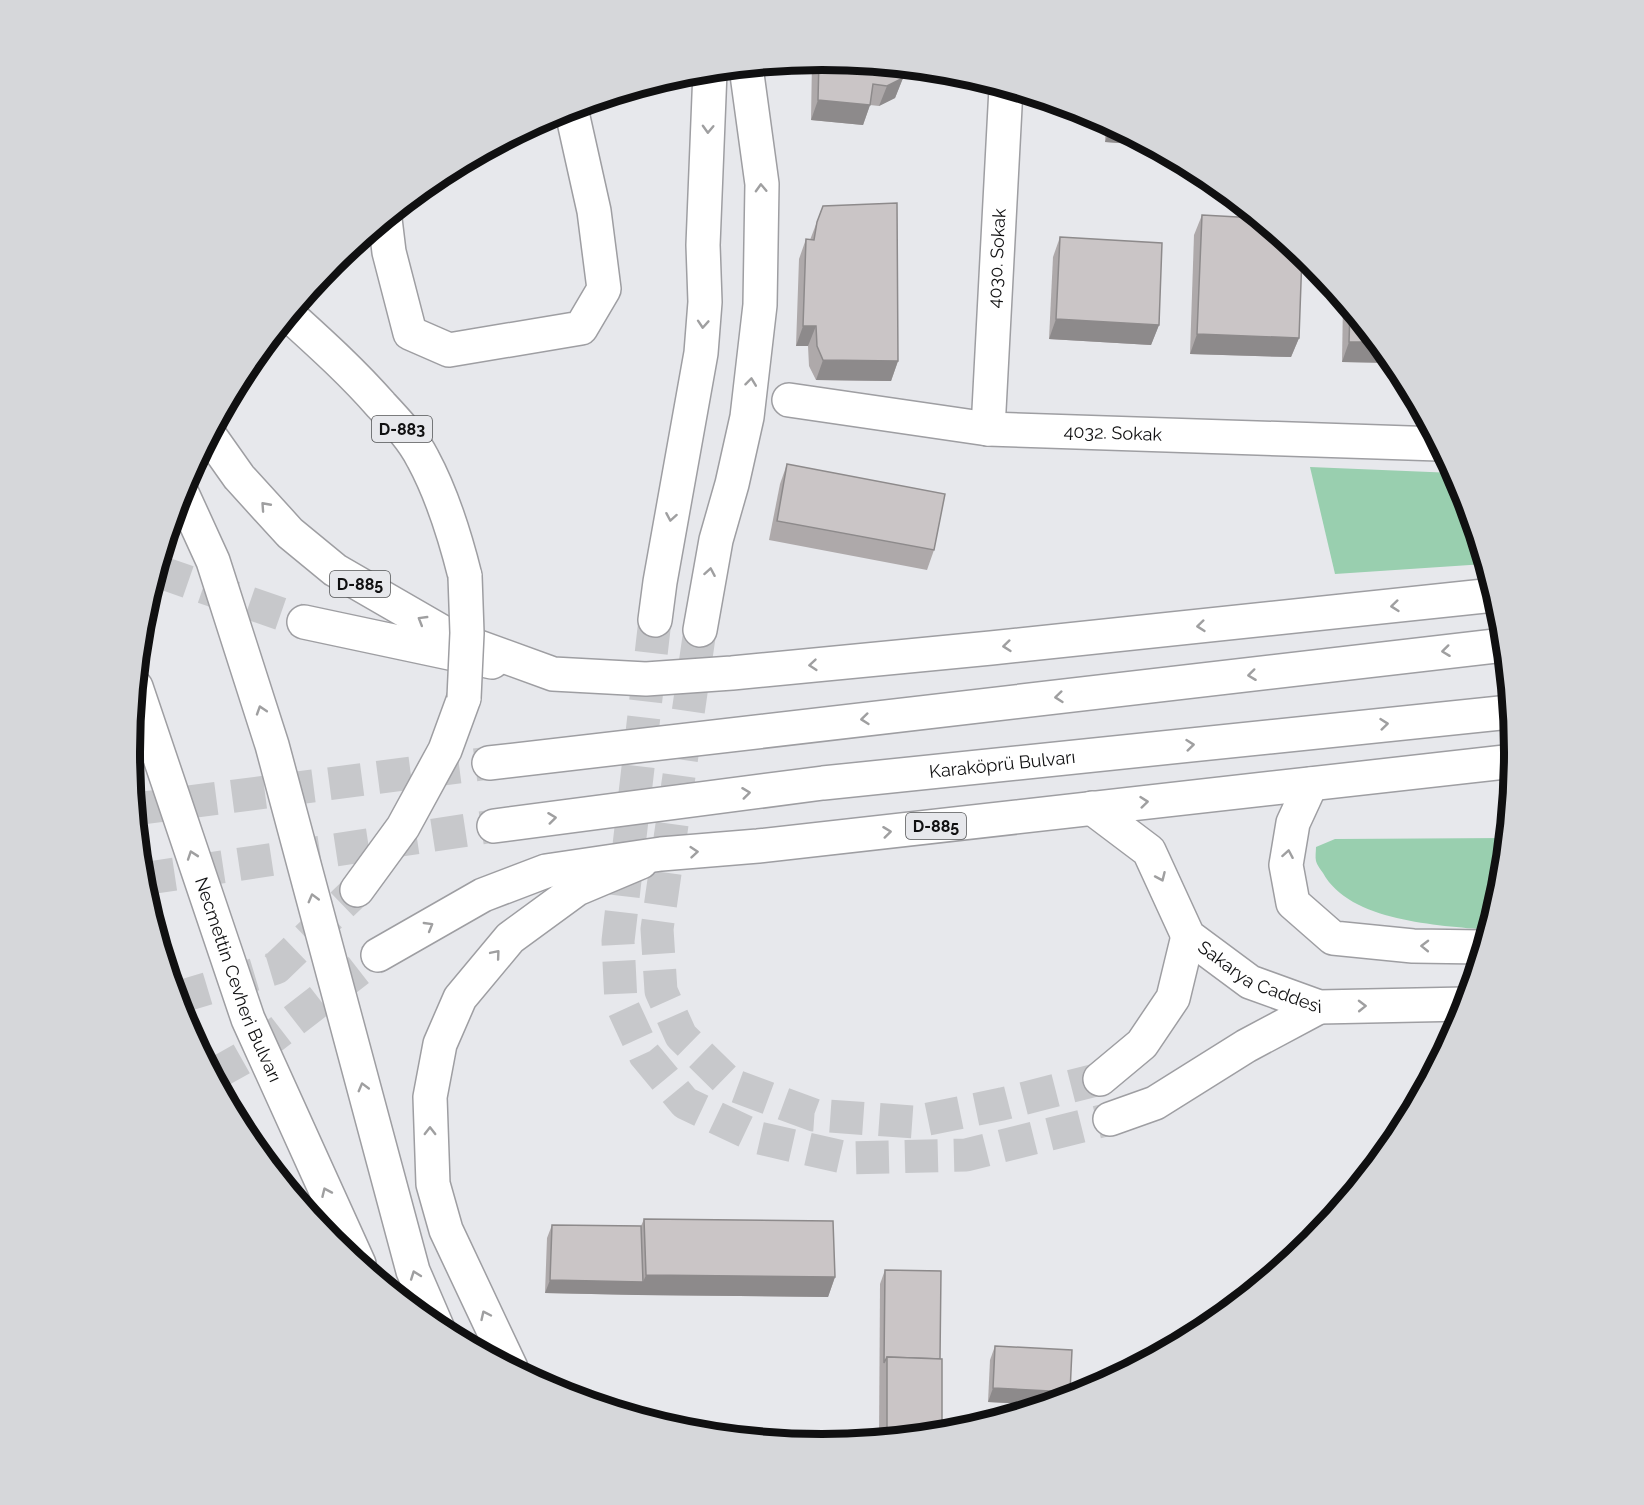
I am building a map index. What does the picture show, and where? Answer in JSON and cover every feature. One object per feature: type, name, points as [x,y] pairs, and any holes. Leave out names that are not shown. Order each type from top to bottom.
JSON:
[{"type":"main road","points":[[700,630],[716,540],[732,484],[747,417],[759,305],[762,184],[747,75]]},
{"type":"main road","points":[[655,620],[701,353],[705,302],[703,245],[710,80]]},
{"type":"main road","name":"4030. Sokak","points":[[988,429],[1006,96]]},
{"type":"main road","points":[[386,228],[389,252],[410,333],[449,350],[581,328],[604,290],[594,211],[573,118]]},
{"type":"main road","name":"D-883","points":[[295,320],[348,368],[398,423],[423,458],[455,537],[465,576],[467,633],[464,698],[445,750],[403,826],[357,890]]},
{"type":"main road","name":"4032. Sokak","points":[[789,400],[988,429],[1430,444]]},
{"type":"main road","name":"D-885","points":[[215,442],[239,477],[290,533],[336,570],[451,637],[553,674],[646,679],[732,673],[1486,596]]},
{"type":"main road","points":[[187,504],[213,561],[272,745],[413,1271],[430,1311]]},
{"type":"main road","points":[[304,622],[553,674]]},
{"type":"main road","points":[[489,763],[1495,646]]},
{"type":"main road","name":"Necmettin Cevheri Bulvarı","points":[[142,703],[248,1019],[350,1245]]},
{"type":"main road","name":"Karaköprü Bulvarı","points":[[494,826],[823,783],[1503,713]]},
{"type":"main road","name":"D-885","points":[[378,955],[483,895],[546,871],[661,854],[758,846],[1504,762]]},
{"type":"main road","points":[[1311,784],[1293,823],[1286,865],[1293,903],[1333,938],[1413,946],[1476,947]]},
{"type":"main road","name":"Sakarya Caddesi","points":[[1092,808],[1149,851],[1188,936],[1250,982],[1319,1007],[1455,1004]]},
{"type":"main road","points":[[505,1356],[446,1230],[433,1184],[430,1098],[440,1044],[460,998],[510,938],[577,889],[661,854]]},
{"type":"main road","points":[[1100,1079],[1142,1044],[1173,998],[1188,936]]},
{"type":"main road","points":[[1110,1119],[1155,1103],[1246,1046],[1319,1007]]},
{"type":"green space","points":[[1310,467],[1443,473],[1468,533],[1478,564],[1335,574]]},
{"type":"green space","points":[[1498,838],[1481,929],[1397,918],[1353,902],[1336,889],[1317,864],[1316,847],[1335,839]]},
{"type":"building","points":[[819,70],[903,75],[903,78],[887,86],[873,84],[870,105],[818,100]]},
{"type":"building","points":[[897,203],[898,361],[823,360],[817,346],[816,326],[803,326],[806,239],[814,240],[823,206]]},
{"type":"building","points":[[1202,215],[1245,217],[1302,268],[1299,338],[1197,334]]},
{"type":"building","points":[[1060,237],[1162,243],[1159,325],[1056,319]]},
{"type":"building","points":[[1350,321],[1367,342],[1349,342]]},
{"type":"building","points":[[787,464],[945,494],[934,550],[777,521]]},
{"type":"building","points":[[644,1219],[833,1221],[835,1277],[646,1275]]},
{"type":"building","points":[[552,1225],[641,1226],[643,1282],[550,1280]]},
{"type":"building","points":[[885,1270],[941,1271],[940,1359],[887,1357],[884,1363]]},
{"type":"building","points":[[995,1346],[1072,1350],[1070,1388],[1059,1391],[993,1388]]},
{"type":"building","points":[[887,1357],[942,1359],[942,1423],[887,1431]]},
{"type":"tunnel","points":[[164,573],[304,622]]},
{"type":"tunnel","points":[[655,620],[618,941],[621,1003],[645,1055],[685,1103],[759,1138],[847,1158],[966,1155],[1110,1119]]},
{"type":"tunnel","points":[[700,630],[657,929],[661,991],[681,1036],[730,1084],[814,1115],[914,1122],[1002,1104],[1100,1079]]},
{"type":"tunnel","points":[[142,808],[489,763]]},
{"type":"tunnel","points":[[152,878],[494,826]]},
{"type":"tunnel","points":[[185,995],[276,968],[357,890]]},
{"type":"tunnel","points":[[219,1071],[252,1053],[378,955]]}]
